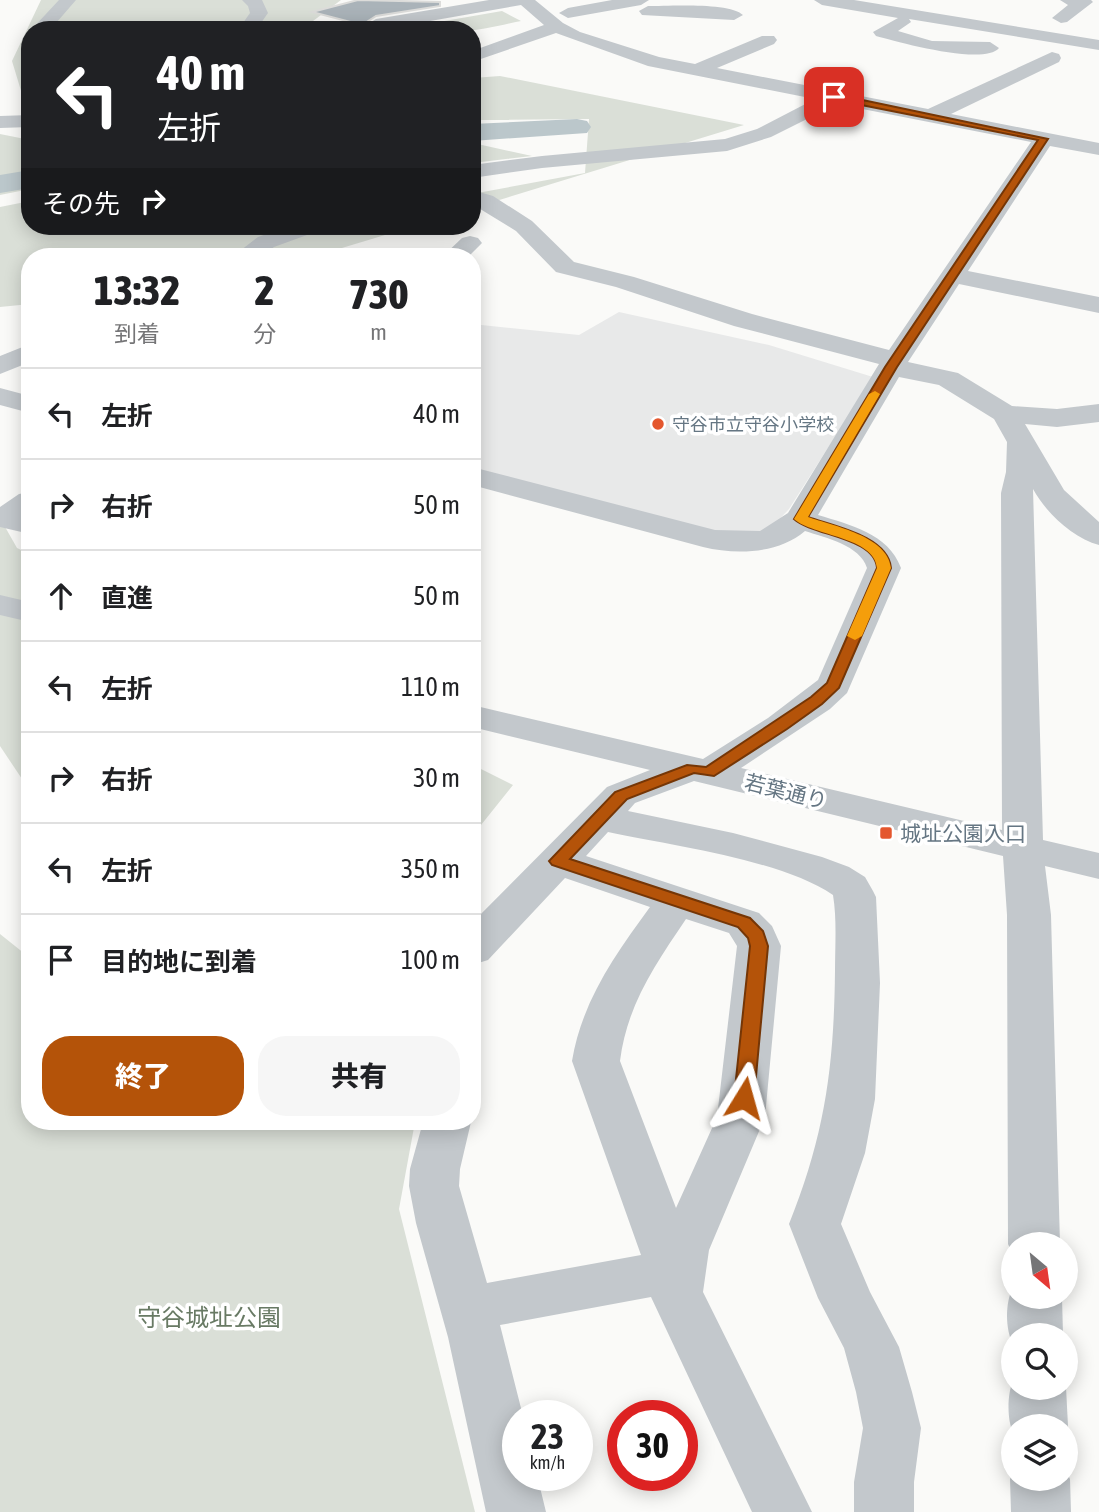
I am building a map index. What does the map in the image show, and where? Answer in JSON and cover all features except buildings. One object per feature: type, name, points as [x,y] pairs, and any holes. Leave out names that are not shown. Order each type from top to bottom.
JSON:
[{"type":"street","points":[[48,21],[68,0]]},
{"type":"street","points":[[250,0],[256,3],[259,13],[253,21]]},
{"type":"street","points":[[394,21],[523,0],[556,19],[697,71],[1099,149]]},
{"type":"street","points":[[1068,0],[1084,2],[1054,17],[1086,22]]},
{"type":"street","points":[[805,14],[827,1],[892,11],[915,8],[945,20],[1099,45]]},
{"type":"street","points":[[945,20],[967,4]]},
{"type":"street","points":[[834,23],[865,7]]},
{"type":"street","points":[[882,32],[915,8]]},
{"type":"street","points":[[521,21],[642,9],[734,15]]},
{"type":"street","points":[[481,54],[556,19]]},
{"type":"street","points":[[859,27],[923,44],[1009,51],[1099,63]]},
{"type":"street","points":[[697,71],[768,40]]},
{"type":"street","points":[[931,116],[1052,58]]},
{"type":"street","points":[[481,172],[545,173],[727,145],[764,133],[834,97]]},
{"type":"street","points":[[0,122],[21,121]]},
{"type":"street","points":[[481,479],[714,540],[736,543],[768,540],[781,534],[800,519],[893,363],[1044,139]]},
{"type":"street","points":[[481,197],[516,193]]},
{"type":"street","points":[[481,200],[524,226],[565,267],[625,282],[732,317],[948,379],[1013,429],[1052,495],[1085,527],[1099,536]]},
{"type":"street","points":[[257,248],[285,235]]},
{"type":"street","points":[[951,275],[1099,305]]},
{"type":"street","points":[[0,366],[21,356]]},
{"type":"street","points":[[0,396],[21,402]]},
{"type":"street","points":[[1013,429],[1057,418],[1099,413]]},
{"type":"street","points":[[1013,429],[1021,472],[1017,493],[1023,848],[1029,915],[1034,1232]]},
{"type":"street","points":[[21,507],[4,518],[21,522]]},
{"type":"street","points":[[481,941],[621,795],[701,770],[781,726],[817,701],[834,685],[884,568],[884,561],[874,549],[861,541],[800,519]]},
{"type":"street","points":[[0,605],[21,610]]},
{"type":"street","name":"若葉通り","points":[[481,718],[1099,866]]},
{"type":"street","points":[[600,818],[799,863],[835,877],[851,888],[855,897],[858,990],[846,1129],[815,1224],[845,1298],[871,1347],[884,1392],[892,1428],[884,1482],[884,1512]]},
{"type":"street","points":[[558,861],[744,923],[757,936],[759,946],[741,1117],[683,1250],[676,1271],[676,1292],[782,1512]]},
{"type":"street","points":[[676,1271],[596,1061],[600,1025],[613,994],[677,900]]},
{"type":"street","points":[[445,1130],[435,1169],[435,1186],[442,1223],[468,1310],[516,1512]]},
{"type":"street","points":[[468,1310],[676,1271]]},
{"type":"street","points":[[1040,1491],[1041,1512]]},
{"type":"shaded area","name":"守谷市立守谷小学校","points":[[619,312],[769,345],[873,377],[789,509],[772,527],[752,536],[721,535],[481,472],[481,325],[579,335]]},
{"type":"green space","points":[[41,0],[341,0],[313,21],[31,21]]},
{"type":"green space","points":[[502,11],[521,21],[481,29],[481,21],[444,21]]},
{"type":"green space","points":[[21,42],[21,91],[12,61]]},
{"type":"green space","points":[[500,76],[744,125],[481,206],[481,192],[585,173],[589,119],[481,120],[481,77]]},
{"type":"green space","points":[[0,134],[21,138],[21,191],[0,195]]},
{"type":"green space","points":[[481,145],[532,156],[481,162]]},
{"type":"green space","points":[[21,203],[21,235],[385,235],[342,248],[21,248],[21,305],[0,307],[0,207]]},
{"type":"green space","points":[[0,518],[17,548],[21,550],[21,778],[0,746]]},
{"type":"green space","points":[[481,769],[513,785],[481,825]]},
{"type":"green space","name":"守谷城址公園","points":[[0,934],[21,951],[21,1130],[414,1130],[399,1209],[475,1512],[0,1512]]},
{"type":"waterway","points":[[481,132],[577,127]]},
{"type":"waterway","points":[[0,184],[21,180]]},
{"type":"slow traffic","points":[[855,636],[884,568],[884,561],[874,549],[861,541],[800,519],[875,394]]},
{"type":"place","name":"守谷市立守谷小学校","points":[[658,424]]},
{"type":"place","name":"城址公園入口","points":[[886,833]]},
{"type":"route","points":[[744,1098],[759,946],[757,936],[744,923],[558,861],[621,795],[692,768],[709,772],[817,701],[834,685],[884,568],[884,561],[874,549],[861,541],[800,519],[891,367],[1044,139],[834,97]]}]
